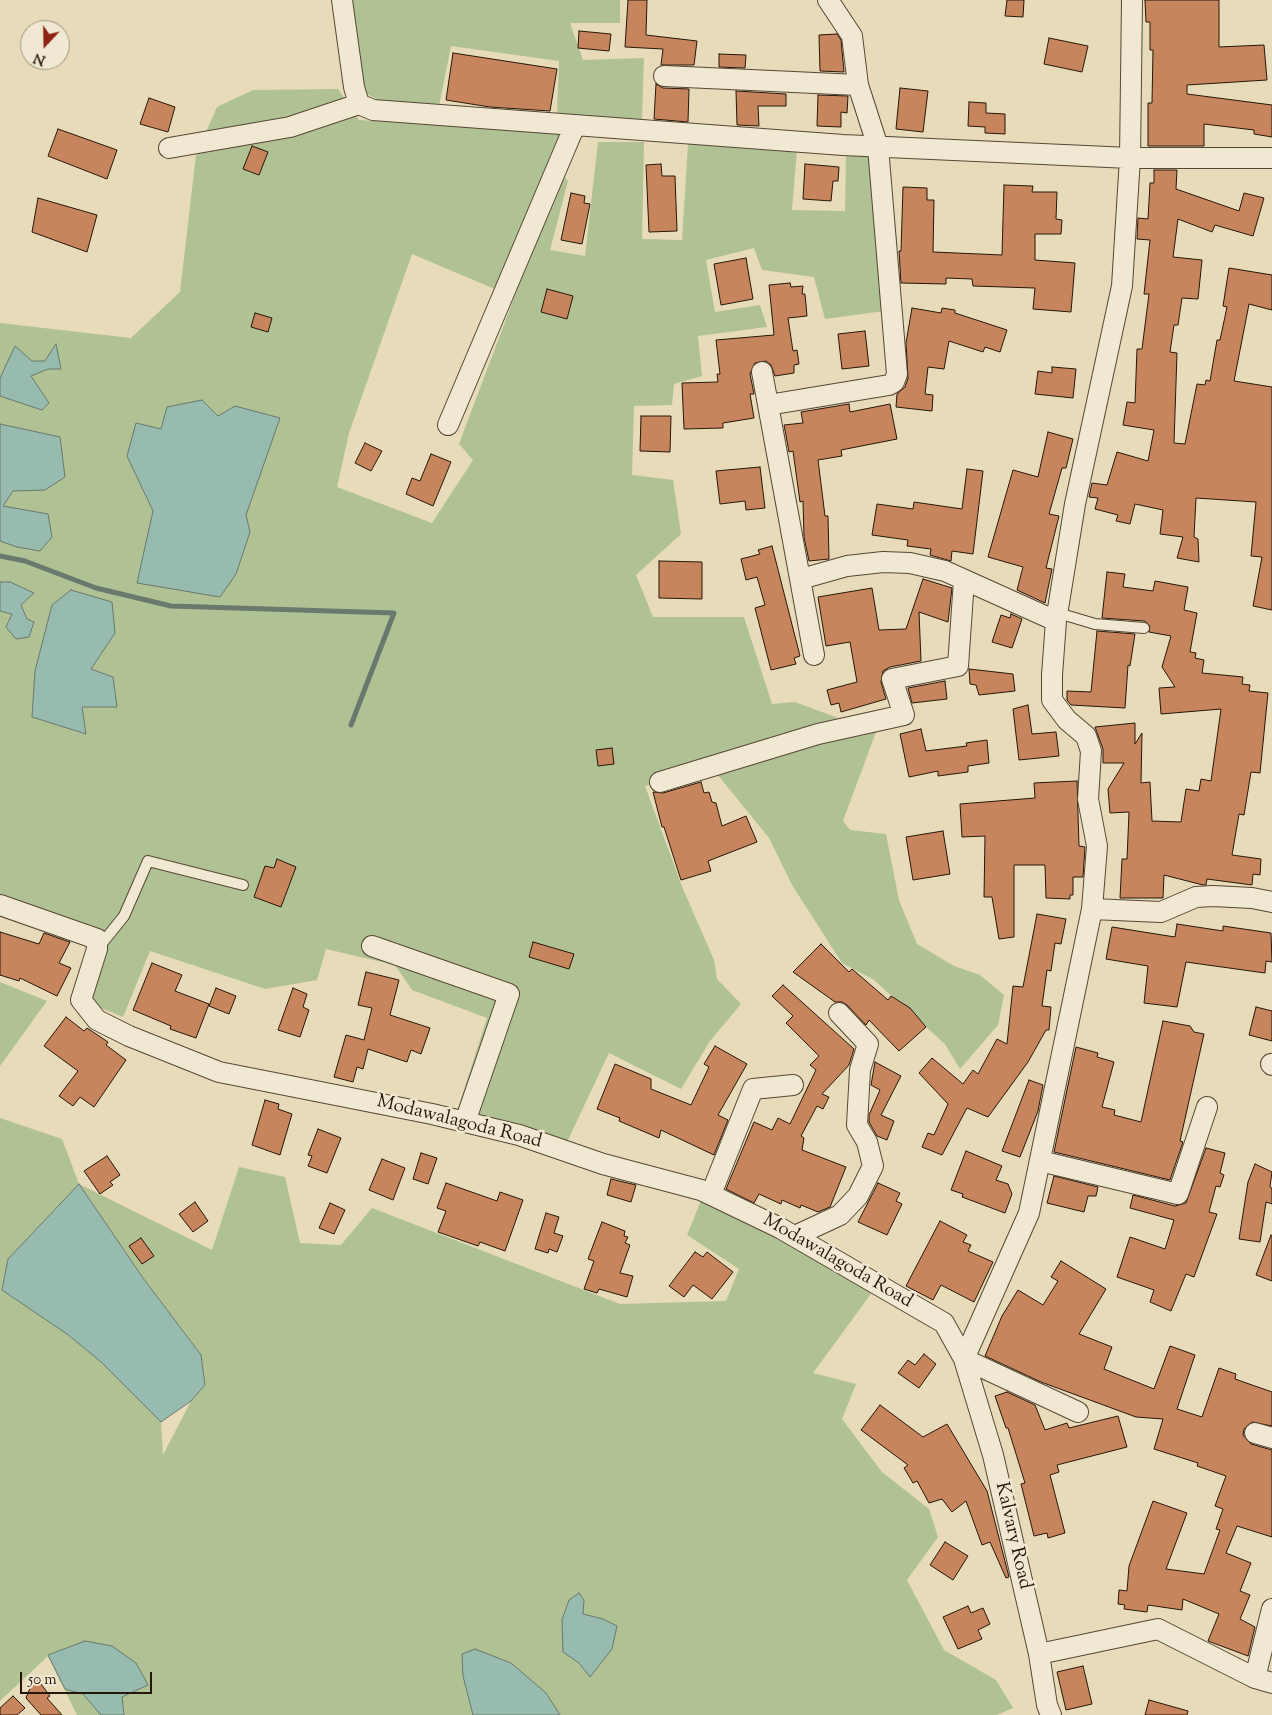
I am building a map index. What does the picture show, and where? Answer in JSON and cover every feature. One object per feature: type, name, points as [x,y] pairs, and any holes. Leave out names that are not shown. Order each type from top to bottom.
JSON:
[{"type":"street","points":[[342,0],[354,87],[360,104]]},
{"type":"street","points":[[768,405],[889,385],[894,382],[898,374],[878,147],[858,85],[852,36],[828,0]]},
{"type":"street","points":[[1078,1412],[964,1359],[1029,1213],[1070,1003],[1092,909],[1097,846],[1088,799],[1091,751],[1086,736],[1067,720],[1052,700],[1057,617],[1075,504],[1122,286],[1130,158],[1132,0]]},
{"type":"street","points":[[664,76],[858,85]]},
{"type":"street","points":[[169,148],[290,127],[360,104],[373,110],[878,147],[1130,158],[1272,158]]},
{"type":"street","points":[[448,425],[575,125]]},
{"type":"street","points":[[762,372],[814,655]]},
{"type":"street","points":[[801,579],[847,566],[883,562],[910,564],[945,571],[1057,617]]},
{"type":"street","points":[[660,782],[818,734],[904,715],[892,679],[958,666],[964,580]]},
{"type":"street","points":[[1092,909],[1161,912],[1196,897],[1212,896],[1252,898],[1272,902]]},
{"type":"street","points":[[0,905],[97,939],[97,949]]},
{"type":"street","points":[[372,946],[509,994],[465,1122]]},
{"type":"street","name":"Modawalagoda Road","points":[[97,949],[82,1000],[97,1020],[129,1036],[219,1072],[465,1122],[519,1135],[603,1164],[701,1190],[795,1236],[944,1323],[964,1359]]},
{"type":"street","points":[[795,1236],[840,1215],[858,1196],[874,1166],[867,1142],[857,1125],[860,1070],[868,1044],[839,1013]]},
{"type":"street","points":[[711,1194],[753,1089],[793,1085]]},
{"type":"street","points":[[1040,1161],[1178,1194],[1207,1107]]},
{"type":"street","name":"Kalvary Road","points":[[964,1359],[993,1455],[1039,1654],[1048,1714]]},
{"type":"street","points":[[1039,1654],[1158,1629],[1263,1680],[1272,1609]]},
{"type":"lane","points":[[1057,617],[1095,624],[1144,628]]},
{"type":"lane","points":[[97,949],[124,916],[148,862],[243,886]]},
{"type":"green space","points":[[349,0],[620,0],[620,23],[570,23],[583,60],[644,58],[642,119],[557,115],[559,61],[451,46],[439,106],[381,102],[364,92]]},
{"type":"green space","points":[[338,89],[359,120],[564,134],[497,290],[412,254],[349,433],[337,487],[432,523],[473,460],[459,444],[561,173],[568,181],[550,250],[585,256],[598,142],[644,142],[642,239],[682,240],[688,144],[797,149],[792,210],[845,211],[846,156],[870,155],[884,311],[825,319],[814,277],[762,270],[754,248],[706,260],[715,312],[760,305],[767,327],[698,336],[702,376],[674,384],[672,405],[634,406],[632,475],[673,480],[681,534],[636,575],[653,617],[744,617],[772,704],[795,702],[876,732],[843,821],[850,830],[886,834],[899,900],[917,944],[954,966],[980,975],[1004,995],[998,1025],[960,1069],[945,1044],[874,980],[842,963],[792,885],[769,838],[713,769],[645,786],[683,889],[714,960],[717,979],[741,1004],[710,1041],[681,1089],[609,1053],[567,1142],[457,1111],[487,1018],[412,990],[395,965],[326,949],[317,980],[265,989],[150,951],[123,1017],[96,1006],[91,993],[101,934],[0,897],[0,323],[131,338],[180,292],[196,155],[217,107],[253,90]]},
{"type":"green space","points":[[0,982],[47,1001],[0,1066]]},
{"type":"green space","points":[[0,1118],[62,1139],[79,1184],[212,1250],[239,1167],[285,1177],[300,1243],[341,1245],[372,1208],[620,1304],[726,1301],[739,1269],[687,1235],[702,1198],[873,1291],[813,1373],[856,1384],[842,1419],[882,1472],[929,1509],[938,1537],[907,1580],[944,1650],[996,1680],[1013,1708],[997,1715],[77,1715],[48,1656],[0,1701]],"holes":[[[79,1185],[143,1278],[201,1355],[205,1385],[191,1401],[163,1455],[161,1422],[100,1361],[67,1334]]]},
{"type":"water","points":[[56,344],[61,369],[48,369],[31,376],[49,403],[42,410],[0,396],[0,378],[15,346],[32,361],[45,361]]},
{"type":"water","points":[[202,400],[218,416],[235,406],[280,418],[246,515],[250,532],[236,574],[220,597],[137,583],[153,511],[127,456],[136,423],[161,429],[167,407]]},
{"type":"water","points":[[0,424],[60,437],[65,477],[45,490],[13,491],[3,506],[48,514],[52,537],[40,551],[17,547],[0,541]]},
{"type":"water","points":[[0,582],[10,582],[34,593],[21,605],[27,619],[34,622],[29,637],[16,639],[6,627],[12,614],[0,611]]},
{"type":"water","points":[[71,590],[112,602],[115,633],[91,669],[113,677],[117,707],[82,707],[86,734],[32,717],[35,671],[52,605]]},
{"type":"water","points":[[79,1184],[143,1278],[201,1355],[205,1385],[191,1401],[161,1422],[100,1361],[67,1334],[2,1290],[8,1259]]},
{"type":"water","points":[[579,1593],[584,1600],[583,1614],[603,1619],[617,1626],[612,1649],[590,1677],[579,1663],[563,1652],[562,1620],[569,1600]]},
{"type":"water","points":[[85,1641],[112,1646],[136,1663],[148,1685],[122,1697],[124,1715],[101,1715],[83,1694],[65,1689],[48,1655]]},
{"type":"water","points":[[475,1649],[511,1663],[546,1693],[560,1715],[473,1715],[463,1676],[462,1654]]},
{"type":"building","points":[[628,0],[647,0],[646,35],[697,41],[694,65],[661,65],[663,49],[625,47]]},
{"type":"building","points":[[1007,0],[1024,0],[1023,17],[1005,16]]},
{"type":"building","points":[[1145,0],[1219,0],[1219,47],[1264,45],[1267,80],[1187,85],[1187,94],[1272,105],[1272,137],[1254,134],[1254,130],[1204,124],[1204,146],[1148,146],[1148,103],[1152,103],[1153,50],[1150,50],[1150,22],[1146,22]]},
{"type":"building","points":[[579,31],[611,34],[609,51],[578,48]]},
{"type":"building","points":[[837,34],[841,40],[844,72],[820,71],[819,35]]},
{"type":"building","points":[[1049,38],[1088,46],[1082,72],[1044,64]]},
{"type":"building","points":[[453,53],[557,69],[550,111],[490,107],[446,100]]},
{"type":"building","points":[[719,54],[746,55],[745,68],[719,67]]},
{"type":"building","points":[[656,84],[663,88],[689,89],[688,122],[654,119]]},
{"type":"building","points":[[900,88],[928,91],[923,132],[896,129]]},
{"type":"building","points":[[736,91],[786,94],[786,106],[758,106],[759,126],[737,125]]},
{"type":"building","points":[[818,95],[848,96],[847,113],[841,112],[841,127],[817,126]]},
{"type":"building","points":[[149,98],[175,107],[168,132],[140,124]]},
{"type":"building","points":[[969,102],[986,103],[986,113],[1005,114],[1005,134],[985,133],[985,127],[968,126]]},
{"type":"building","points":[[58,129],[117,150],[107,179],[48,156]]},
{"type":"building","points":[[252,146],[268,152],[259,175],[243,169]]},
{"type":"building","points":[[661,164],[662,176],[675,176],[677,231],[649,232],[646,165]]},
{"type":"building","points":[[805,164],[839,167],[838,181],[833,181],[831,201],[803,199]]},
{"type":"building","points":[[1154,170],[1177,170],[1176,189],[1239,211],[1244,193],[1264,198],[1253,236],[1215,225],[1212,232],[1178,219],[1173,257],[1202,260],[1198,299],[1182,298],[1178,325],[1174,325],[1170,352],[1177,353],[1174,443],[1185,444],[1197,384],[1205,385],[1206,380],[1210,381],[1217,340],[1220,340],[1227,307],[1223,306],[1229,268],[1272,275],[1272,310],[1249,304],[1234,381],[1272,387],[1272,610],[1253,606],[1262,557],[1251,556],[1256,502],[1196,498],[1194,537],[1198,539],[1199,562],[1177,558],[1183,537],[1160,534],[1163,510],[1135,504],[1130,524],[1116,521],[1118,515],[1095,509],[1098,498],[1089,497],[1092,483],[1107,485],[1117,452],[1148,461],[1154,430],[1123,425],[1127,402],[1135,403],[1137,349],[1142,349],[1149,294],[1144,294],[1150,240],[1137,239],[1138,218],[1148,219],[1150,183],[1154,183]]},
{"type":"building","points":[[1004,185],[1033,186],[1032,192],[1057,192],[1056,219],[1062,220],[1061,234],[1035,234],[1035,260],[1075,263],[1071,312],[1033,309],[1035,288],[973,286],[972,279],[946,278],[946,284],[901,283],[899,251],[901,251],[903,187],[927,188],[927,200],[934,200],[933,252],[1002,255]]},
{"type":"building","points":[[571,193],[585,196],[584,203],[590,204],[582,244],[561,240]]},
{"type":"building","points":[[38,198],[97,215],[87,252],[32,232]]},
{"type":"building","points":[[746,258],[753,299],[721,305],[714,264]]},
{"type":"building","points":[[790,283],[791,287],[803,286],[802,294],[805,294],[807,316],[788,318],[793,351],[797,350],[799,364],[794,365],[794,373],[775,376],[771,365],[766,361],[755,363],[750,374],[754,394],[750,394],[754,418],[723,423],[723,428],[684,429],[682,383],[718,382],[717,374],[720,374],[716,340],[774,335],[769,285]]},
{"type":"building","points":[[547,289],[573,296],[567,319],[541,312]]},
{"type":"building","points":[[912,308],[941,313],[942,308],[955,310],[955,313],[1007,330],[1000,352],[985,347],[983,352],[949,341],[944,369],[928,367],[925,394],[933,395],[932,411],[896,407],[897,394],[905,387],[908,378],[906,343]]},
{"type":"building","points":[[255,313],[272,318],[268,332],[251,327]]},
{"type":"building","points":[[865,331],[869,366],[842,369],[838,334]]},
{"type":"building","points":[[1052,367],[1076,369],[1073,398],[1035,394],[1038,371],[1052,373]]},
{"type":"building","points":[[849,404],[850,412],[890,404],[897,439],[841,450],[842,456],[818,460],[825,516],[828,516],[829,559],[809,561],[804,537],[803,501],[800,502],[793,451],[789,452],[784,425],[803,423],[801,412]]},
{"type":"building","points":[[641,416],[671,416],[670,452],[640,451]]},
{"type":"building","points":[[1048,432],[1073,439],[1066,468],[1062,468],[1049,514],[1059,516],[1046,568],[1052,569],[1045,603],[1017,590],[1023,567],[988,557],[1013,470],[1038,477]]},
{"type":"building","points":[[365,443],[382,451],[371,471],[355,463]]},
{"type":"building","points":[[431,454],[451,462],[433,506],[406,494],[412,478],[420,481]]},
{"type":"building","points":[[760,467],[765,508],[746,510],[745,501],[720,504],[716,471]]},
{"type":"building","points":[[967,469],[983,471],[973,554],[952,551],[951,561],[930,555],[931,549],[907,546],[908,540],[872,535],[877,504],[913,509],[914,502],[962,509]]},
{"type":"building","points":[[772,546],[800,656],[794,658],[796,664],[771,670],[755,608],[765,605],[757,577],[746,580],[741,559],[760,554],[758,550]]},
{"type":"building","points":[[659,561],[702,562],[702,599],[659,598]]},
{"type":"building","points":[[1107,572],[1125,574],[1123,587],[1153,591],[1155,581],[1188,587],[1184,610],[1197,613],[1190,652],[1196,653],[1195,658],[1204,660],[1202,673],[1243,677],[1242,684],[1250,685],[1249,691],[1268,693],[1260,773],[1251,772],[1244,815],[1239,814],[1232,855],[1261,859],[1260,875],[1253,874],[1252,885],[1207,879],[1206,885],[1203,885],[1164,875],[1163,898],[1120,898],[1122,859],[1127,859],[1129,812],[1110,813],[1108,789],[1124,763],[1103,763],[1103,749],[1095,727],[1135,723],[1135,744],[1142,733],[1141,783],[1150,782],[1152,821],[1181,822],[1186,789],[1199,791],[1201,779],[1211,781],[1221,709],[1161,714],[1159,688],[1175,687],[1162,667],[1171,636],[1149,632],[1150,626],[1145,621],[1102,618]]},
{"type":"building","points":[[923,579],[952,588],[948,622],[919,612],[921,661],[890,667],[883,671],[881,682],[886,699],[841,712],[839,703],[831,705],[827,690],[857,682],[850,642],[826,646],[818,597],[872,588],[879,630],[906,629]]},
{"type":"building","points":[[1011,614],[1022,619],[1012,648],[992,642],[1001,615],[1010,618]]},
{"type":"building","points":[[1097,631],[1135,634],[1130,666],[1128,665],[1125,708],[1071,705],[1067,700],[1067,691],[1091,692]]},
{"type":"building","points":[[969,669],[1013,674],[1015,691],[979,695],[976,685],[970,684]]},
{"type":"building","points":[[945,681],[947,699],[912,703],[908,688]]},
{"type":"building","points":[[1028,705],[1032,734],[1056,732],[1059,756],[1019,760],[1013,709]]},
{"type":"building","points":[[921,729],[926,751],[967,746],[966,743],[987,740],[989,763],[968,766],[968,772],[938,776],[938,771],[909,777],[900,734]]},
{"type":"building","points":[[612,748],[614,764],[598,766],[596,750]]},
{"type":"building","points":[[1077,781],[1079,846],[1085,847],[1083,877],[1073,877],[1073,895],[1070,895],[1070,899],[1046,898],[1045,865],[1014,865],[1014,937],[999,939],[992,897],[984,897],[985,836],[962,837],[960,804],[1035,798],[1034,783]]},
{"type":"building","points":[[701,782],[704,793],[709,792],[712,802],[716,803],[722,826],[746,816],[757,842],[708,861],[711,871],[681,880],[664,827],[662,827],[653,792],[663,793]]},
{"type":"building","points":[[943,831],[950,874],[913,880],[906,837]]},
{"type":"building","points":[[277,859],[296,867],[281,907],[254,897],[265,866],[274,868]]},
{"type":"building","points":[[1037,914],[1066,919],[1061,944],[1055,943],[1051,971],[1047,970],[1042,1006],[1051,1007],[1049,1030],[1046,1030],[1028,1062],[988,1117],[967,1108],[942,1155],[922,1147],[928,1133],[934,1135],[948,1104],[919,1073],[932,1058],[963,1084],[973,1070],[978,1074],[997,1039],[1007,1044],[1013,986],[1023,987]]},
{"type":"building","points":[[1177,924],[1223,931],[1223,926],[1271,933],[1272,962],[1266,961],[1265,973],[1186,962],[1177,1007],[1144,1003],[1148,966],[1106,959],[1112,927],[1175,937]]},
{"type":"building","points":[[0,932],[39,944],[44,933],[70,942],[59,963],[71,968],[57,996],[20,978],[19,981],[0,975]]},
{"type":"building","points":[[533,942],[574,954],[569,969],[529,957]]},
{"type":"building","points":[[821,944],[849,972],[852,969],[888,1000],[891,996],[910,1008],[926,1027],[899,1051],[869,1020],[866,1025],[847,1005],[842,1002],[835,1002],[793,972]]},
{"type":"building","points":[[152,963],[182,975],[175,991],[209,1004],[196,1038],[170,1029],[171,1026],[133,1010]]},
{"type":"building","points":[[366,972],[399,980],[390,1015],[430,1028],[421,1054],[411,1050],[407,1062],[368,1049],[363,1069],[357,1067],[353,1082],[334,1077],[346,1035],[364,1040],[372,1008],[358,1005]]},
{"type":"building","points":[[783,985],[854,1049],[849,1065],[822,1094],[829,1097],[823,1109],[817,1106],[801,1136],[804,1138],[802,1150],[846,1167],[830,1207],[818,1212],[801,1205],[800,1208],[782,1200],[781,1204],[759,1194],[754,1203],[726,1189],[754,1122],[772,1130],[778,1118],[790,1124],[816,1070],[810,1065],[819,1056],[786,1023],[793,1016],[772,996]]},
{"type":"building","points":[[216,988],[236,996],[229,1014],[209,1006]]},
{"type":"building","points":[[293,988],[307,994],[303,1007],[309,1010],[300,1037],[278,1030]]},
{"type":"building","points":[[1256,1007],[1272,1011],[1272,1041],[1249,1035]]},
{"type":"building","points":[[66,1017],[84,1031],[87,1028],[108,1042],[106,1045],[126,1060],[94,1107],[80,1097],[73,1106],[59,1096],[78,1071],[44,1046]]},
{"type":"building","points":[[1163,1021],[1190,1026],[1194,1032],[1204,1034],[1180,1141],[1183,1142],[1170,1180],[1054,1152],[1076,1047],[1098,1053],[1097,1057],[1114,1062],[1102,1107],[1115,1110],[1114,1115],[1141,1122]]},
{"type":"building","points":[[715,1046],[747,1064],[718,1115],[728,1120],[714,1155],[661,1130],[659,1138],[619,1121],[620,1118],[597,1109],[615,1064],[651,1079],[651,1089],[691,1105],[709,1067],[704,1064]]},
{"type":"building","points":[[875,1062],[901,1076],[881,1115],[894,1121],[887,1140],[877,1136],[869,1122],[869,1115],[880,1090],[871,1085]]},
{"type":"building","points":[[1029,1080],[1043,1085],[1038,1111],[1020,1157],[1002,1151]]},
{"type":"building","points":[[265,1100],[279,1104],[278,1109],[292,1114],[280,1155],[252,1145]]},
{"type":"building","points":[[318,1129],[341,1138],[327,1173],[308,1166],[312,1156],[308,1155]]},
{"type":"building","points":[[1206,1148],[1225,1153],[1220,1173],[1224,1175],[1220,1187],[1216,1186],[1209,1212],[1217,1214],[1194,1277],[1186,1274],[1171,1311],[1150,1302],[1154,1290],[1117,1277],[1130,1237],[1165,1249],[1174,1220],[1130,1208],[1133,1195],[1175,1206],[1186,1203]]},
{"type":"building","points":[[966,1151],[1002,1166],[996,1180],[1008,1184],[1012,1194],[1005,1213],[962,1197],[963,1194],[951,1190]]},
{"type":"building","points":[[421,1153],[437,1158],[428,1184],[413,1179]]},
{"type":"building","points":[[107,1156],[120,1175],[110,1182],[113,1185],[100,1194],[84,1171]]},
{"type":"building","points":[[382,1159],[405,1168],[393,1200],[369,1190]]},
{"type":"building","points":[[1255,1164],[1272,1172],[1270,1186],[1272,1189],[1272,1204],[1266,1202],[1260,1242],[1239,1239],[1248,1182]]},
{"type":"building","points":[[1054,1176],[1098,1187],[1096,1196],[1088,1196],[1084,1212],[1047,1203]]},
{"type":"building","points":[[611,1179],[636,1185],[631,1202],[607,1195]]},
{"type":"building","points":[[446,1183],[497,1201],[500,1192],[523,1200],[505,1251],[480,1242],[478,1246],[438,1232],[446,1211],[437,1208]]},
{"type":"building","points":[[878,1183],[900,1193],[896,1201],[902,1204],[887,1235],[858,1222]]},
{"type":"building","points":[[195,1202],[208,1221],[193,1232],[179,1214]]},
{"type":"building","points":[[330,1203],[345,1210],[334,1234],[319,1228]]},
{"type":"building","points":[[546,1213],[559,1217],[554,1233],[563,1236],[557,1252],[549,1249],[548,1253],[535,1249]]},
{"type":"building","points":[[940,1221],[967,1235],[963,1242],[971,1245],[968,1251],[993,1262],[974,1302],[941,1285],[933,1300],[906,1286]]},
{"type":"building","points":[[602,1222],[625,1231],[624,1236],[628,1237],[625,1243],[630,1245],[620,1273],[633,1276],[627,1297],[599,1289],[597,1293],[584,1289],[594,1261],[588,1259]]},
{"type":"building","points":[[1272,1236],[1272,1281],[1256,1275]]},
{"type":"building","points":[[141,1238],[154,1256],[142,1264],[129,1246]]},
{"type":"building","points":[[695,1252],[703,1257],[707,1252],[733,1272],[712,1299],[693,1285],[684,1297],[669,1286]]},
{"type":"building","points":[[1061,1261],[1106,1289],[1079,1334],[1112,1347],[1104,1369],[1154,1389],[1170,1346],[1195,1355],[1177,1409],[1202,1417],[1219,1368],[1236,1374],[1235,1379],[1272,1392],[1272,1426],[1252,1422],[1244,1429],[1243,1435],[1251,1444],[1272,1450],[1272,1537],[1237,1526],[1226,1553],[1251,1563],[1240,1591],[1250,1595],[1240,1619],[1255,1627],[1248,1656],[1208,1641],[1219,1614],[1183,1599],[1182,1610],[1148,1605],[1147,1612],[1124,1609],[1125,1605],[1118,1604],[1119,1590],[1127,1591],[1129,1566],[1153,1501],[1187,1513],[1166,1569],[1204,1574],[1220,1530],[1216,1529],[1223,1509],[1215,1506],[1226,1476],[1197,1466],[1198,1463],[1154,1449],[1163,1419],[1136,1417],[1041,1382],[985,1356],[1002,1316],[1018,1290],[1043,1305],[1058,1281],[1051,1277]]},
{"type":"building","points":[[924,1354],[936,1364],[919,1388],[898,1373],[908,1360],[915,1365]]},
{"type":"building","points":[[1007,1392],[1035,1405],[1045,1430],[1067,1423],[1069,1428],[1118,1416],[1127,1447],[1057,1465],[1059,1472],[1050,1475],[1065,1533],[1048,1538],[1047,1533],[1034,1536],[1021,1484],[1025,1483],[1008,1428],[1006,1428],[995,1396]]},
{"type":"building","points":[[880,1405],[923,1437],[947,1424],[987,1491],[1009,1577],[1006,1578],[990,1542],[982,1545],[966,1501],[952,1512],[942,1499],[929,1503],[917,1481],[913,1483],[904,1468],[908,1465],[861,1430]]},
{"type":"building","points":[[945,1542],[968,1556],[953,1580],[930,1565]]},
{"type":"building","points":[[968,1606],[971,1613],[983,1608],[990,1624],[978,1630],[982,1639],[958,1649],[943,1617]]},
{"type":"building","points":[[1083,1666],[1092,1704],[1066,1710],[1057,1672]]},
{"type":"building","points":[[35,1676],[50,1696],[47,1698],[62,1715],[41,1715],[26,1698]]},
{"type":"building","points":[[13,1696],[25,1708],[17,1715],[0,1715],[0,1708]]},
{"type":"building","points":[[1149,1700],[1188,1711],[1187,1715],[1145,1715]]},
{"type":"waterway","points":[[0,556],[25,561],[96,588],[171,606],[394,613],[351,725]]}]
